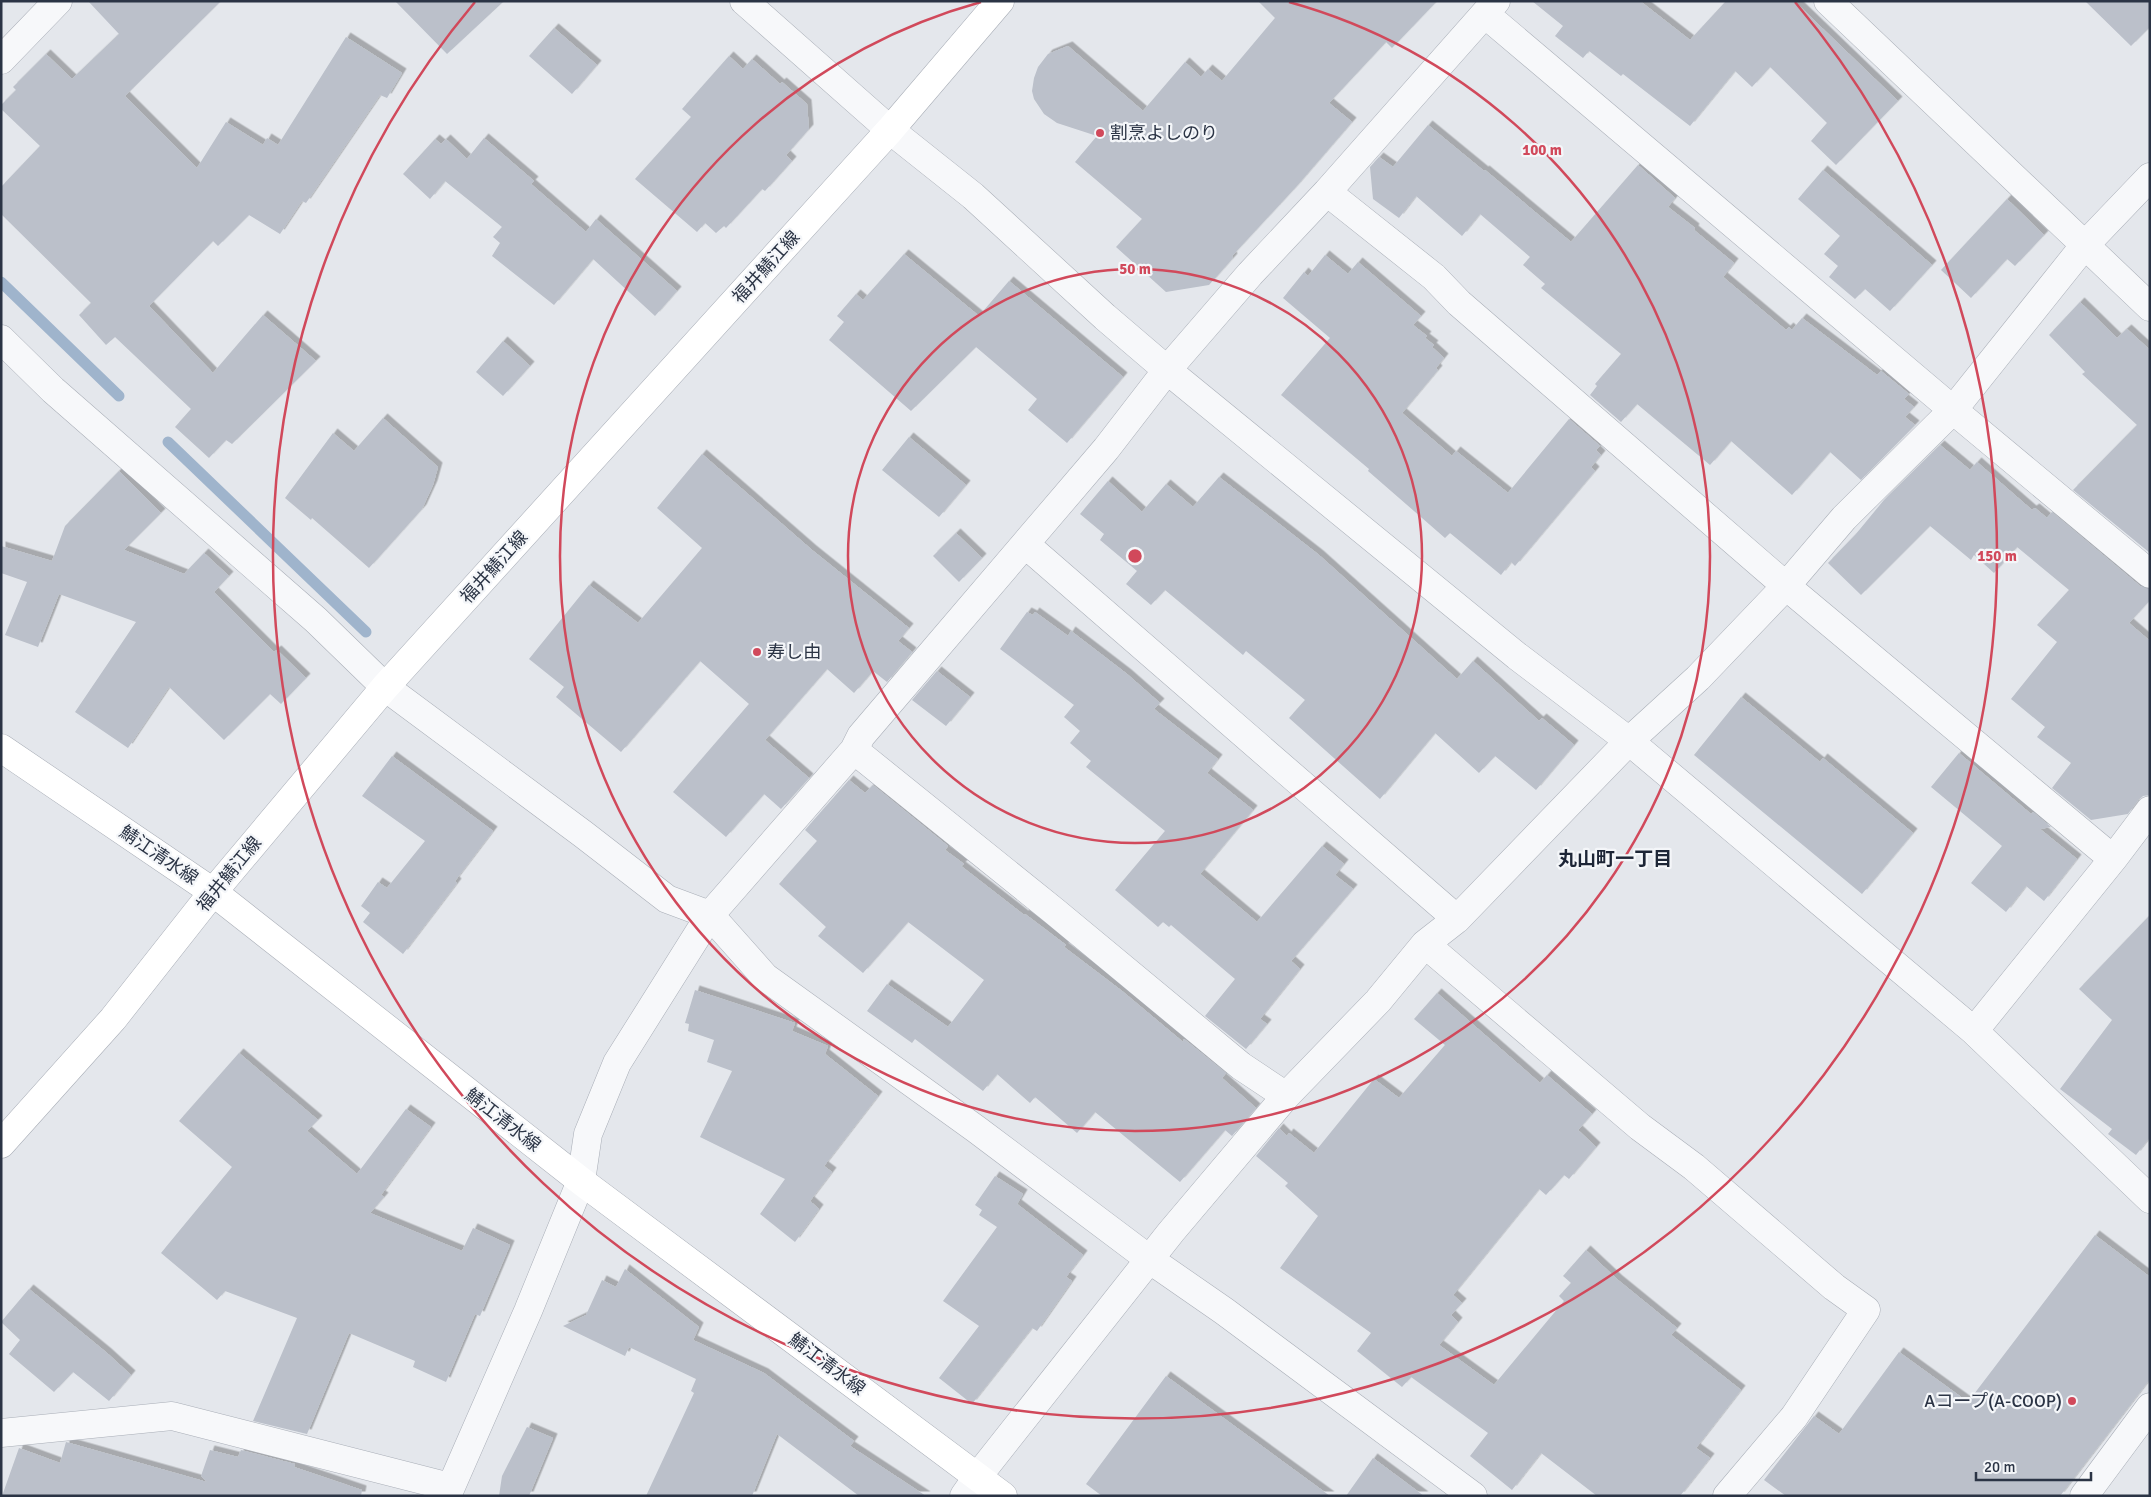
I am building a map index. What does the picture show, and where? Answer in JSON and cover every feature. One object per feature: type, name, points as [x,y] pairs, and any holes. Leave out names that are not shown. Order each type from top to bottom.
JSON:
[{"type":"main road","name":"福井鯖江線","points":[[1,1144],[114,1019],[213,892],[385,687],[890,130],[1000,1]]},
{"type":"main road","name":"鯖江清水線","points":[[1,748],[213,892],[971,1486],[1003,1496]]},
{"type":"street","points":[[1,60],[58,1]]},
{"type":"street","points":[[744,1],[890,130],[973,196],[1105,317],[1167,370],[1517,656],[1629,741],[1974,1030],[2150,1199]]},
{"type":"street","points":[[1828,1],[2084,246],[2150,306]]},
{"type":"street","points":[[1,1433],[172,1416],[449,1491],[528,1311],[581,1181],[588,1134],[617,1063],[710,915],[854,750],[861,736],[1106,449],[1167,370],[1250,274],[1327,192],[1491,7],[1953,410],[2150,574]]},
{"type":"street","points":[[971,1486],[1149,1259],[1286,1096],[1378,1002],[1426,944],[1457,919],[1629,741],[1698,678],[1786,586],[1844,518],[1953,410],[2084,246],[2150,177]]},
{"type":"street","points":[[1327,192],[1434,277],[1466,310],[1786,586],[2113,859]]},
{"type":"street","points":[[1,339],[53,390],[316,620],[385,687],[667,899],[710,915],[764,977],[976,1129],[1149,1259],[1224,1311],[1473,1496]]},
{"type":"street","points":[[1025,544],[1457,919]]},
{"type":"street","points":[[854,750],[1054,911],[1241,1066],[1286,1096]]},
{"type":"street","points":[[1974,1030],[2113,859],[2150,810]]},
{"type":"street","points":[[1426,944],[1640,1127],[1694,1167],[1834,1287],[1866,1310],[1794,1417],[1727,1496]]},
{"type":"street","points":[[2084,1496],[2150,1407]]},
{"type":"building","points":[[88,1],[221,1],[125,96],[197,168],[226,122],[263,145],[267,138],[278,145],[346,37],[402,73],[387,98],[380,95],[306,203],[302,201],[280,234],[249,215],[218,246],[213,241],[149,306],[213,373],[263,315],[316,361],[232,444],[226,440],[209,458],[175,427],[191,409],[115,337],[106,345],[79,315],[91,303],[1,214],[1,187],[40,146],[1,109],[1,105],[16,90],[13,87],[46,54],[72,79],[119,34]]},
{"type":"building","points":[[395,1],[504,1],[447,54]]},
{"type":"building","points":[[1258,1],[1437,1],[1392,48],[1386,42],[1329,103],[1352,122],[1295,188],[1232,256],[1233,258],[1209,285],[1166,292],[1116,247],[1142,219],[1075,162],[1097,136],[1057,123],[1044,114],[1034,99],[1032,91],[1034,78],[1038,67],[1048,54],[1068,46],[1143,111],[1185,62],[1201,77],[1208,69],[1222,81],[1275,18]]},
{"type":"building","points":[[1532,1],[1640,1],[1690,40],[1726,1],[1794,1],[1898,101],[1836,165],[1811,141],[1827,123],[1770,67],[1752,87],[1735,71],[1690,126],[1623,74],[1621,76],[1589,51],[1583,58],[1555,36],[1563,26]]},
{"type":"building","points":[[2085,1],[2150,1],[2150,27],[2131,46]]},
{"type":"building","points":[[554,28],[597,65],[572,94],[529,56]]},
{"type":"building","points":[[729,56],[743,69],[752,59],[780,84],[782,82],[807,104],[809,129],[786,155],[792,161],[765,191],[762,189],[726,228],[724,226],[716,233],[705,223],[697,232],[635,179],[691,117],[682,109]]},
{"type":"building","points":[[1428,125],[1571,242],[1638,165],[1675,198],[1668,207],[1734,263],[1723,277],[1786,330],[1789,327],[1792,330],[1802,318],[1877,375],[1881,371],[1909,394],[1904,399],[1914,407],[1905,417],[1915,425],[1861,480],[1830,452],[1792,495],[1731,441],[1710,465],[1637,404],[1621,422],[1590,395],[1597,386],[1595,384],[1621,354],[1541,288],[1545,284],[1523,265],[1530,257],[1480,214],[1462,236],[1416,196],[1399,218],[1373,199],[1370,167],[1379,157],[1393,167]]},
{"type":"building","points":[[484,138],[534,181],[531,184],[586,232],[596,219],[677,291],[655,316],[593,259],[554,305],[492,256],[500,243],[493,237],[502,227],[445,181],[430,199],[403,174],[435,139],[441,144],[446,139],[467,159]]},
{"type":"building","points":[[1823,170],[1932,265],[1890,311],[1865,289],[1855,299],[1829,277],[1838,266],[1824,254],[1840,236],[1798,199]]},
{"type":"building","points":[[2007,199],[2044,235],[2015,266],[2007,259],[1971,298],[1941,270]]},
{"type":"building","points":[[904,254],[979,316],[1009,281],[1123,377],[1067,443],[1028,410],[1037,399],[976,347],[911,411],[829,340],[844,322],[837,316],[856,294],[863,300]]},
{"type":"building","points":[[1325,255],[1348,274],[1358,262],[1421,316],[1413,325],[1427,336],[1425,338],[1434,345],[1432,347],[1444,358],[1436,368],[1438,370],[1402,413],[1452,456],[1456,451],[1508,493],[1569,419],[1600,446],[1596,450],[1601,455],[1591,467],[1595,471],[1515,566],[1511,562],[1501,575],[1450,533],[1445,538],[1368,471],[1369,469],[1281,395],[1330,338],[1283,298],[1304,272],[1308,276]]},
{"type":"building","points":[[2080,302],[2117,338],[2127,329],[2150,350],[2150,553],[2073,490],[2137,425],[2082,374],[2085,372],[2049,335]]},
{"type":"building","points":[[503,341],[530,366],[503,396],[476,372]]},
{"type":"building","points":[[383,418],[438,467],[433,485],[422,509],[369,568],[312,518],[311,520],[285,498],[333,433],[354,451]]},
{"type":"building","points":[[909,437],[966,485],[939,517],[882,470]]},
{"type":"building","points":[[1940,445],[1970,470],[1977,462],[2032,510],[2035,508],[2047,518],[2052,512],[2140,586],[2150,589],[2150,600],[2129,623],[2150,641],[2150,795],[2143,796],[2138,800],[2128,814],[2091,820],[2052,788],[2071,763],[2037,737],[2045,727],[2011,699],[2057,642],[2037,625],[2069,590],[2017,547],[1994,573],[1974,555],[1971,560],[1930,526],[1861,595],[1828,563],[1856,534],[1884,500]]},
{"type":"building","points":[[702,454],[812,550],[909,628],[898,641],[912,652],[887,682],[873,671],[854,693],[827,669],[765,740],[809,778],[781,809],[764,794],[726,837],[673,792],[749,704],[700,661],[621,752],[556,697],[564,687],[529,659],[589,585],[638,623],[702,548],[657,508]]},
{"type":"building","points":[[119,471],[161,513],[124,550],[184,574],[204,553],[229,576],[214,592],[274,652],[277,650],[306,678],[281,704],[270,694],[224,740],[169,687],[128,748],[75,712],[136,622],[59,594],[38,647],[5,635],[27,582],[1,573],[1,546],[52,561],[65,526]]},
{"type":"building","points":[[1219,477],[1319,555],[1457,679],[1473,661],[1539,721],[1542,718],[1574,745],[1536,790],[1495,756],[1479,773],[1435,733],[1380,799],[1289,718],[1305,700],[1246,651],[1243,655],[1165,590],[1151,605],[1126,584],[1137,571],[1100,540],[1104,534],[1080,514],[1108,481],[1142,512],[1166,484],[1193,507]]},
{"type":"building","points":[[956,533],[982,558],[959,582],[933,556]]},
{"type":"building","points":[[1027,612],[1033,615],[1035,612],[1068,636],[1071,631],[1127,674],[1160,703],[1154,709],[1218,759],[1207,773],[1253,810],[1200,874],[1257,922],[1322,846],[1344,864],[1335,875],[1353,889],[1291,961],[1300,969],[1260,1019],[1267,1024],[1246,1049],[1205,1016],[1235,979],[1171,925],[1169,927],[1163,922],[1158,927],[1115,890],[1165,831],[1086,767],[1091,761],[1070,743],[1080,731],[1064,717],[1074,705],[1000,649]]},
{"type":"building","points":[[937,671],[970,697],[946,726],[912,700]]},
{"type":"building","points":[[1741,697],[1820,762],[1823,758],[1913,833],[1862,894],[1694,755]]},
{"type":"building","points":[[1959,753],[2031,814],[2033,812],[2051,827],[2040,829],[2077,859],[2044,901],[2026,886],[2006,912],[1971,883],[2002,846],[1931,787]]},
{"type":"building","points":[[392,756],[493,831],[455,881],[457,883],[403,954],[363,922],[370,913],[361,906],[378,882],[387,888],[425,841],[362,796]]},
{"type":"building","points":[[849,780],[865,793],[873,785],[948,846],[945,850],[964,864],[961,866],[1066,945],[1064,947],[1122,991],[1183,1042],[1184,1039],[1226,1073],[1222,1078],[1256,1108],[1232,1136],[1225,1130],[1180,1182],[1095,1112],[1077,1133],[1035,1097],[1030,1103],[997,1074],[983,1091],[915,1039],[912,1043],[867,1011],[887,984],[948,1027],[984,980],[908,922],[863,973],[818,936],[826,927],[779,884],[817,841],[805,830]]},
{"type":"building","points":[[2150,915],[2150,1137],[2136,1155],[2108,1134],[2112,1129],[2060,1089],[2112,1020],[2079,989]]},
{"type":"building","points":[[695,990],[795,1023],[792,1031],[828,1046],[825,1054],[878,1096],[824,1166],[832,1172],[810,1201],[819,1209],[795,1242],[760,1214],[785,1179],[700,1137],[732,1071],[707,1062],[714,1040],[688,1031],[689,1024],[685,1023]]},
{"type":"building","points":[[1437,993],[1540,1083],[1547,1075],[1592,1114],[1578,1130],[1596,1147],[1569,1179],[1564,1175],[1546,1195],[1539,1189],[1453,1295],[1462,1303],[1451,1315],[1458,1322],[1439,1345],[1494,1385],[1564,1301],[1559,1296],[1571,1283],[1563,1276],[1586,1250],[1618,1280],[1677,1328],[1671,1335],[1741,1390],[1696,1448],[1710,1458],[1680,1496],[1597,1496],[1541,1453],[1512,1490],[1470,1456],[1488,1433],[1411,1377],[1402,1387],[1357,1351],[1371,1333],[1280,1268],[1318,1216],[1285,1186],[1288,1183],[1256,1156],[1279,1128],[1287,1136],[1289,1133],[1314,1153],[1374,1079],[1399,1098],[1445,1045],[1414,1019]]},
{"type":"building","points":[[239,1053],[318,1120],[307,1131],[357,1174],[406,1109],[431,1127],[381,1195],[384,1197],[370,1213],[462,1251],[473,1228],[510,1245],[480,1316],[475,1314],[446,1382],[413,1367],[415,1361],[349,1333],[307,1434],[253,1421],[297,1318],[225,1291],[217,1300],[161,1253],[232,1167],[179,1121]]},
{"type":"building","points":[[995,1176],[1023,1194],[1017,1204],[1083,1255],[1066,1277],[1072,1281],[1037,1331],[1032,1328],[972,1404],[939,1378],[979,1326],[943,1301],[997,1227],[979,1215],[982,1210],[975,1205]]},
{"type":"building","points":[[2095,1235],[2150,1277],[2150,1379],[2060,1496],[1786,1496],[1764,1480],[1814,1416],[1839,1434],[1899,1352],[1968,1402]]},
{"type":"building","points":[[625,1269],[699,1327],[693,1340],[764,1373],[854,1441],[850,1446],[926,1496],[859,1496],[777,1434],[752,1496],[646,1496],[694,1393],[691,1391],[696,1379],[629,1347],[625,1356],[563,1326],[586,1315],[602,1280],[616,1287]]},
{"type":"building","points":[[29,1289],[131,1375],[109,1401],[73,1372],[54,1392],[9,1354],[20,1340],[1,1322]]},
{"type":"building","points":[[1166,1376],[1330,1496],[1102,1496],[1086,1484]]},
{"type":"building","points":[[527,1427],[553,1438],[529,1496],[499,1496],[502,1476]]},
{"type":"building","points":[[66,1442],[207,1482],[201,1476],[210,1450],[238,1457],[241,1450],[295,1464],[294,1467],[362,1490],[361,1496],[2,1496],[19,1448],[60,1463]]},
{"type":"building","points":[[1373,1458],[1424,1496],[1346,1496]]},
{"type":"waterway","points":[[1,282],[119,396]]},
{"type":"waterway","points":[[168,442],[366,632]]},
{"type":"place","name":"割烹よしのり","points":[[1100,133]]},
{"type":"place","name":"寿し由","points":[[757,652]]},
{"type":"place","name":"Aコープ(A-COOP)","points":[[2072,1401]]},
{"type":"district","name":"丸山町一丁目","points":[[1615,859]]}]
